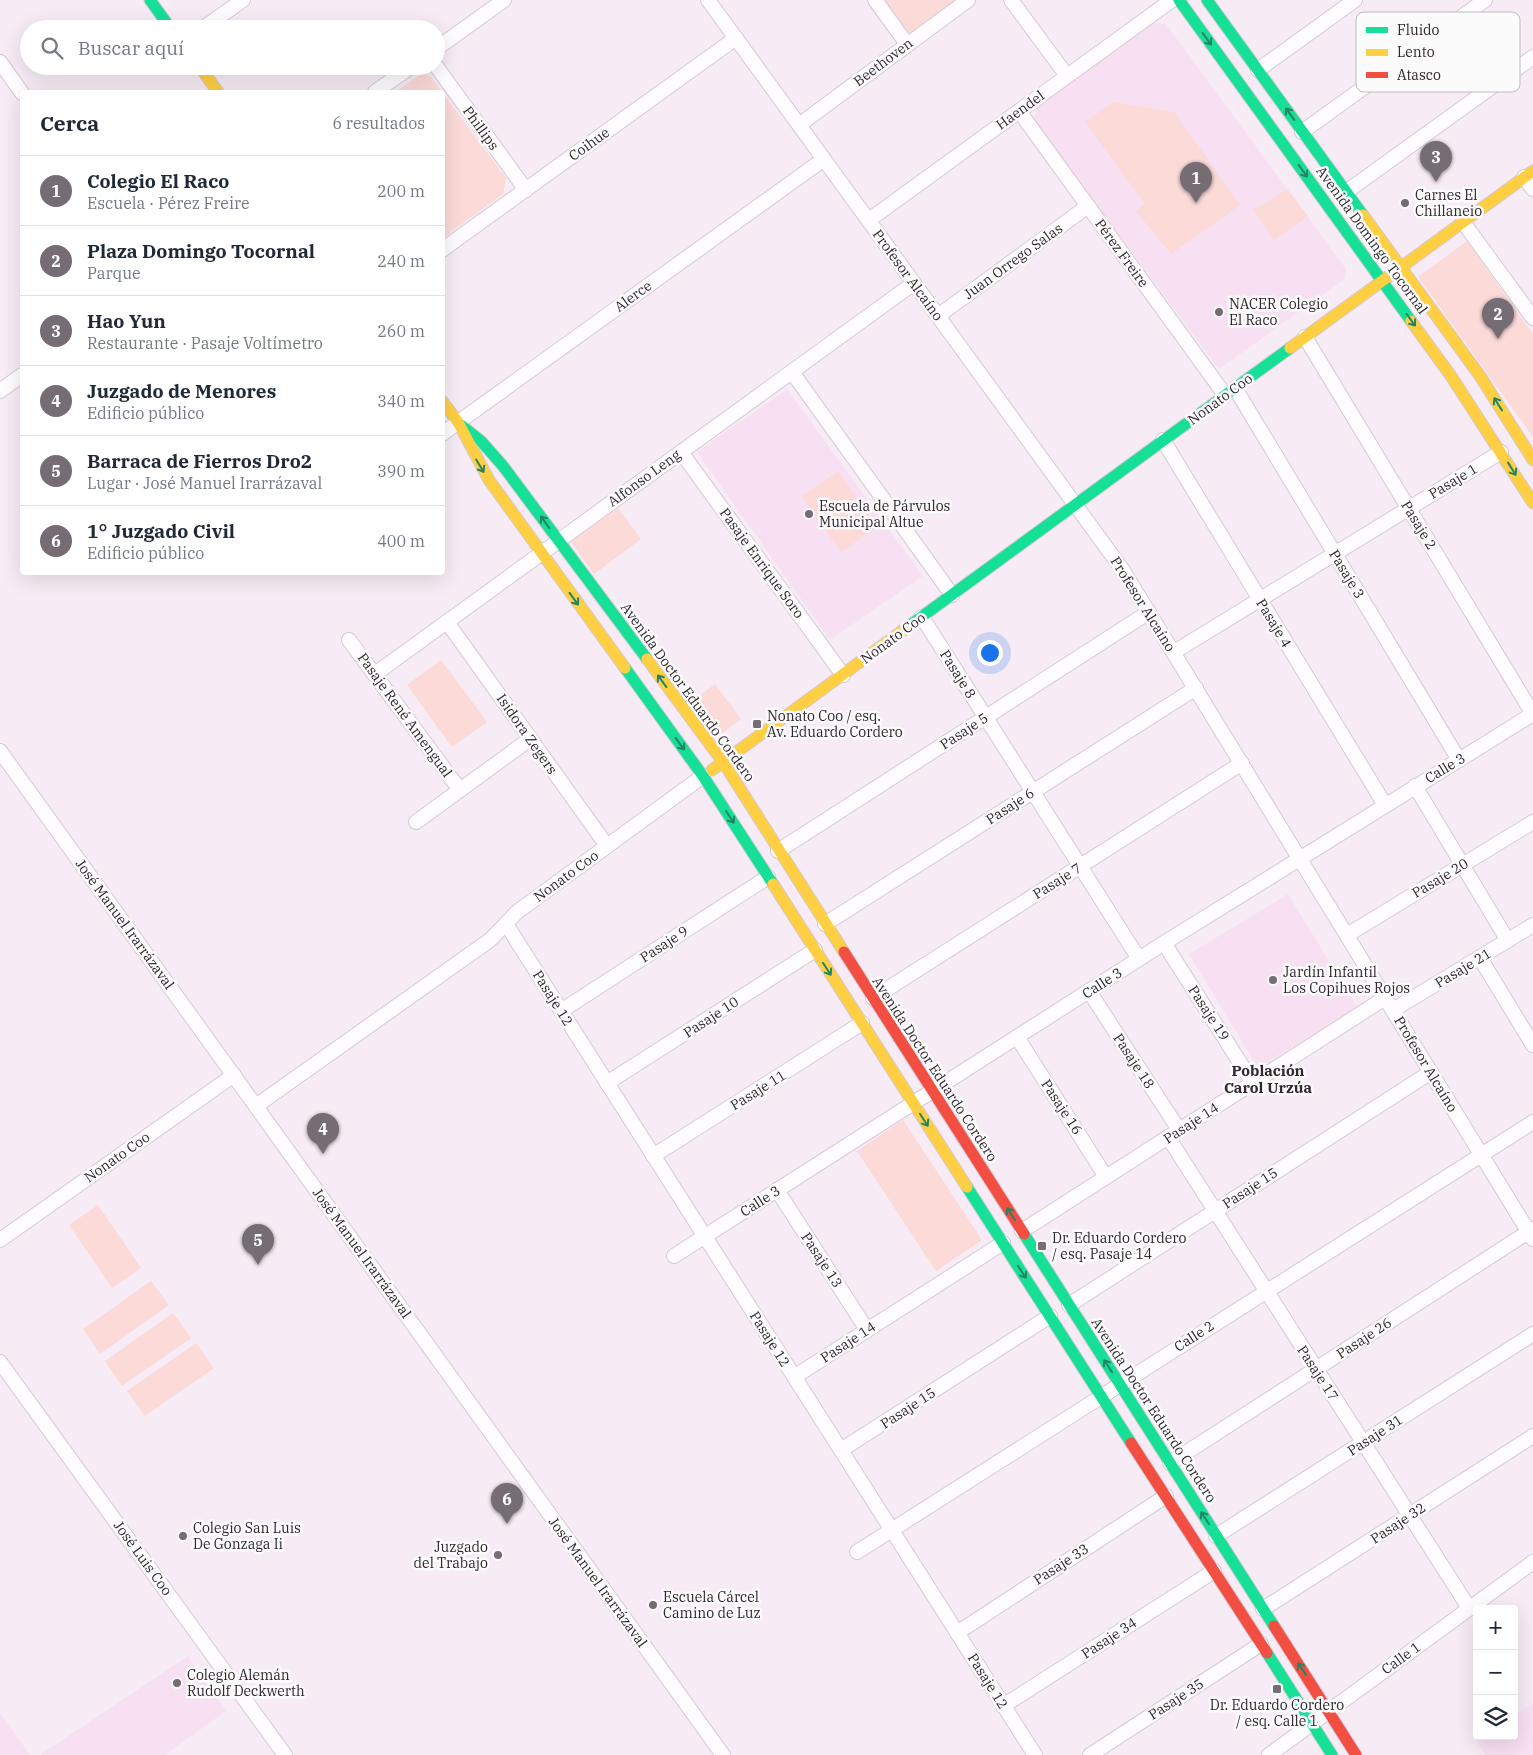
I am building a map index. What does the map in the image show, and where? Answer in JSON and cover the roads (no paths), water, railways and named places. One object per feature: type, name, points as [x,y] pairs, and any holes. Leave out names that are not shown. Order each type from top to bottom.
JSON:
[{"type":"main road","points":[[150,0],[164,20]]},
{"type":"main road","name":"Avenida Domingo Tocornal","points":[[1179,0],[1452,376],[1533,503]]},
{"type":"main road","name":"Avenida Domingo Tocornal","points":[[1208,1],[1484,383],[1533,460]]},
{"type":"main road","points":[[206,75],[217,90]]},
{"type":"main road","name":"Nonato Coo","points":[[703,776],[1529,174]]},
{"type":"main road","name":"Avenida Doctor Eduardo Cordero","points":[[445,405],[458,422],[484,472],[703,776],[1332,1755]]},
{"type":"main road","name":"Avenida Doctor Eduardo Cordero","points":[[458,422],[493,453],[722,762],[1356,1755]]},
{"type":"street","points":[[215,20],[243,0]]},
{"type":"street","points":[[445,43],[504,0]]},
{"type":"street","name":"Profesor Alcaíno","points":[[708,0],[1122,569],[1430,1072],[1532,1233]]},
{"type":"street","points":[[875,0],[907,44]]},
{"type":"street","name":"Beethoven","points":[[799,125],[968,0]]},
{"type":"street","points":[[1011,0],[1067,76]]},
{"type":"street","name":"Haendel","points":[[869,220],[1172,0]]},
{"type":"street","points":[[1258,70],[1355,0]]},
{"type":"street","points":[[1468,12],[1485,0]]},
{"type":"street","name":"Coihue","points":[[445,248],[736,38]]},
{"type":"street","points":[[1520,66],[1533,57]]},
{"type":"street","points":[[0,62],[20,90]]},
{"type":"street","points":[[378,90],[399,75]]},
{"type":"street","name":"Phillips","points":[[443,75],[526,190]]},
{"type":"street","points":[[1302,132],[1357,92]]},
{"type":"street","points":[[1346,192],[1485,92]]},
{"type":"street","name":"Pérez Freire","points":[[1019,111],[1088,206],[1230,392]]},
{"type":"street","name":"Alerce","points":[[445,432],[824,159]]},
{"type":"street","points":[[1529,174],[1533,189]]},
{"type":"street","name":"Juan Orrego Salas","points":[[938,316],[1088,206]]},
{"type":"street","points":[[1463,222],[1533,318]]},
{"type":"street","name":"Alfonso Leng","points":[[375,674],[914,283]]},
{"type":"street","name":"Pasaje 2","points":[[1305,337],[1533,714]]},
{"type":"street","points":[[792,372],[952,594]]},
{"type":"street","points":[[0,390],[20,376]]},
{"type":"street","name":"Pasaje 3","points":[[1230,392],[1335,554],[1459,760]]},
{"type":"street","name":"Pasaje 4","points":[[1164,440],[1385,805]]},
{"type":"street","name":"Pasaje Enrique Soro","points":[[681,452],[842,675]]},
{"type":"street","name":"Pasaje 1","points":[[1174,652],[1501,452]]},
{"type":"street","name":"Pasaje 5","points":[[778,851],[1149,612]]},
{"type":"street","name":"Pasaje 8","points":[[922,617],[1139,959]]},
{"type":"street","name":"Isidora Zegers","points":[[447,622],[607,846]]},
{"type":"street","name":"Pasaje René Amengual","points":[[350,640],[460,790]]},
{"type":"street","name":"Pasaje 6","points":[[825,924],[1196,688]]},
{"type":"street","name":"Calle 3","points":[[674,1256],[1139,959],[1533,714]]},
{"type":"street","points":[[416,822],[530,739]]},
{"type":"street","name":"José Manuel Irarrázaval","points":[[0,751],[723,1755]]},
{"type":"street","name":"Pasaje 7","points":[[873,998],[1242,763]]},
{"type":"street","name":"Nonato Coo","points":[[256,1106],[490,940],[517,912],[703,776]]},
{"type":"street","points":[[1415,786],[1508,941]]},
{"type":"street","name":"Pasaje 20","points":[[1347,935],[1533,822]]},
{"type":"street","name":"Pasaje 9","points":[[561,1011],[768,877]]},
{"type":"street","name":"Pasaje 12","points":[[506,924],[1035,1755]]},
{"type":"street","name":"Pasaje 21","points":[[1393,1010],[1533,925]]},
{"type":"street","name":"Pasaje 19","points":[[1164,944],[1253,1083]]},
{"type":"street","name":"Pasaje 10","points":[[607,1083],[815,950]]},
{"type":"street","points":[[1480,958],[1533,1045]]},
{"type":"street","name":"Pasaje 18","points":[[1089,991],[1173,1134]]},
{"type":"street","name":"Pasaje 14","points":[[1022,1231],[1386,998]]},
{"type":"street","name":"Pasaje 11","points":[[653,1156],[862,1023]]},
{"type":"street","name":"Pasaje 16","points":[[1017,1037],[1106,1177]]},
{"type":"street","name":"Pasaje 15","points":[[1069,1305],[1430,1072]]},
{"type":"street","name":"Nonato Coo","points":[[0,1240],[234,1075]]},
{"type":"street","name":"Calle 2","points":[[857,1552],[1266,1290],[1533,1122]]},
{"type":"street","name":"Pasaje 17","points":[[1173,1134],[1215,1211],[1469,1608]]},
{"type":"street","name":"Pasaje 13","points":[[777,1190],[867,1330]]},
{"type":"street","name":"Pasaje 26","points":[[1170,1463],[1532,1233]]},
{"type":"street","name":"Pasaje 14","points":[[794,1377],[1003,1243]]},
{"type":"street","name":"Pasaje 15","points":[[841,1450],[1050,1316]]},
{"type":"street","name":"Pasaje 31","points":[[1216,1536],[1533,1334]]},
{"type":"street","name":"José Luis Coo","points":[[0,1362],[285,1755]]},
{"type":"street","name":"Pasaje 32","points":[[1263,1609],[1533,1436]]},
{"type":"street","name":"Pasaje 33","points":[[957,1633],[1166,1496]]},
{"type":"street","name":"Calle 1","points":[[1269,1755],[1328,1710],[1533,1562]]},
{"type":"street","name":"Pasaje 34","points":[[1003,1706],[1214,1571]]},
{"type":"street","name":"Pasaje 35","points":[[1090,1755],[1261,1644]]},
{"type":"place","name":"Hao Yun","points":[[1436,182]]},
{"type":"place","name":"Colegio El Raco","points":[[1196,203]]},
{"type":"place","name":"Carnes El Chillaneio","points":[[1405,203]]},
{"type":"place","name":"NACER Colegio El Raco","points":[[1219,312]]},
{"type":"place","name":"Plaza Domingo Tocornal","points":[[1498,339]]},
{"type":"place","name":"Escuela de Párvulos Municipal Altue","points":[[809,514]]},
{"type":"place","name":"Nonato Coo / esq. Av. Eduardo Cordero","points":[[757,724]]},
{"type":"place","name":"Jardín Infantil Los Copihues Rojos","points":[[1273,980]]},
{"type":"place","name":"Juzgado de Menores","points":[[323,1154]]},
{"type":"place","name":"Dr. Eduardo Cordero / esq. Pasaje 14","points":[[1042,1246]]},
{"type":"place","name":"Barraca de Fierros Dro2","points":[[258,1265]]},
{"type":"place","name":"1° Juzgado Civil","points":[[507,1524]]},
{"type":"place","name":"Colegio San Luis De Gonzaga Ii","points":[[183,1536]]},
{"type":"place","name":"Juzgado del Trabajo","points":[[498,1555]]},
{"type":"place","name":"Escuela Cárcel Camino de Luz","points":[[653,1605]]},
{"type":"place","name":"Colegio Alemán Rudolf Deckwerth","points":[[177,1683]]},
{"type":"place","name":"Dr. Eduardo Cordero / esq. Calle 1","points":[[1277,1689]]},
{"type":"district","name":"Población Carol Urzúa","points":[[1268,1080]]}]
